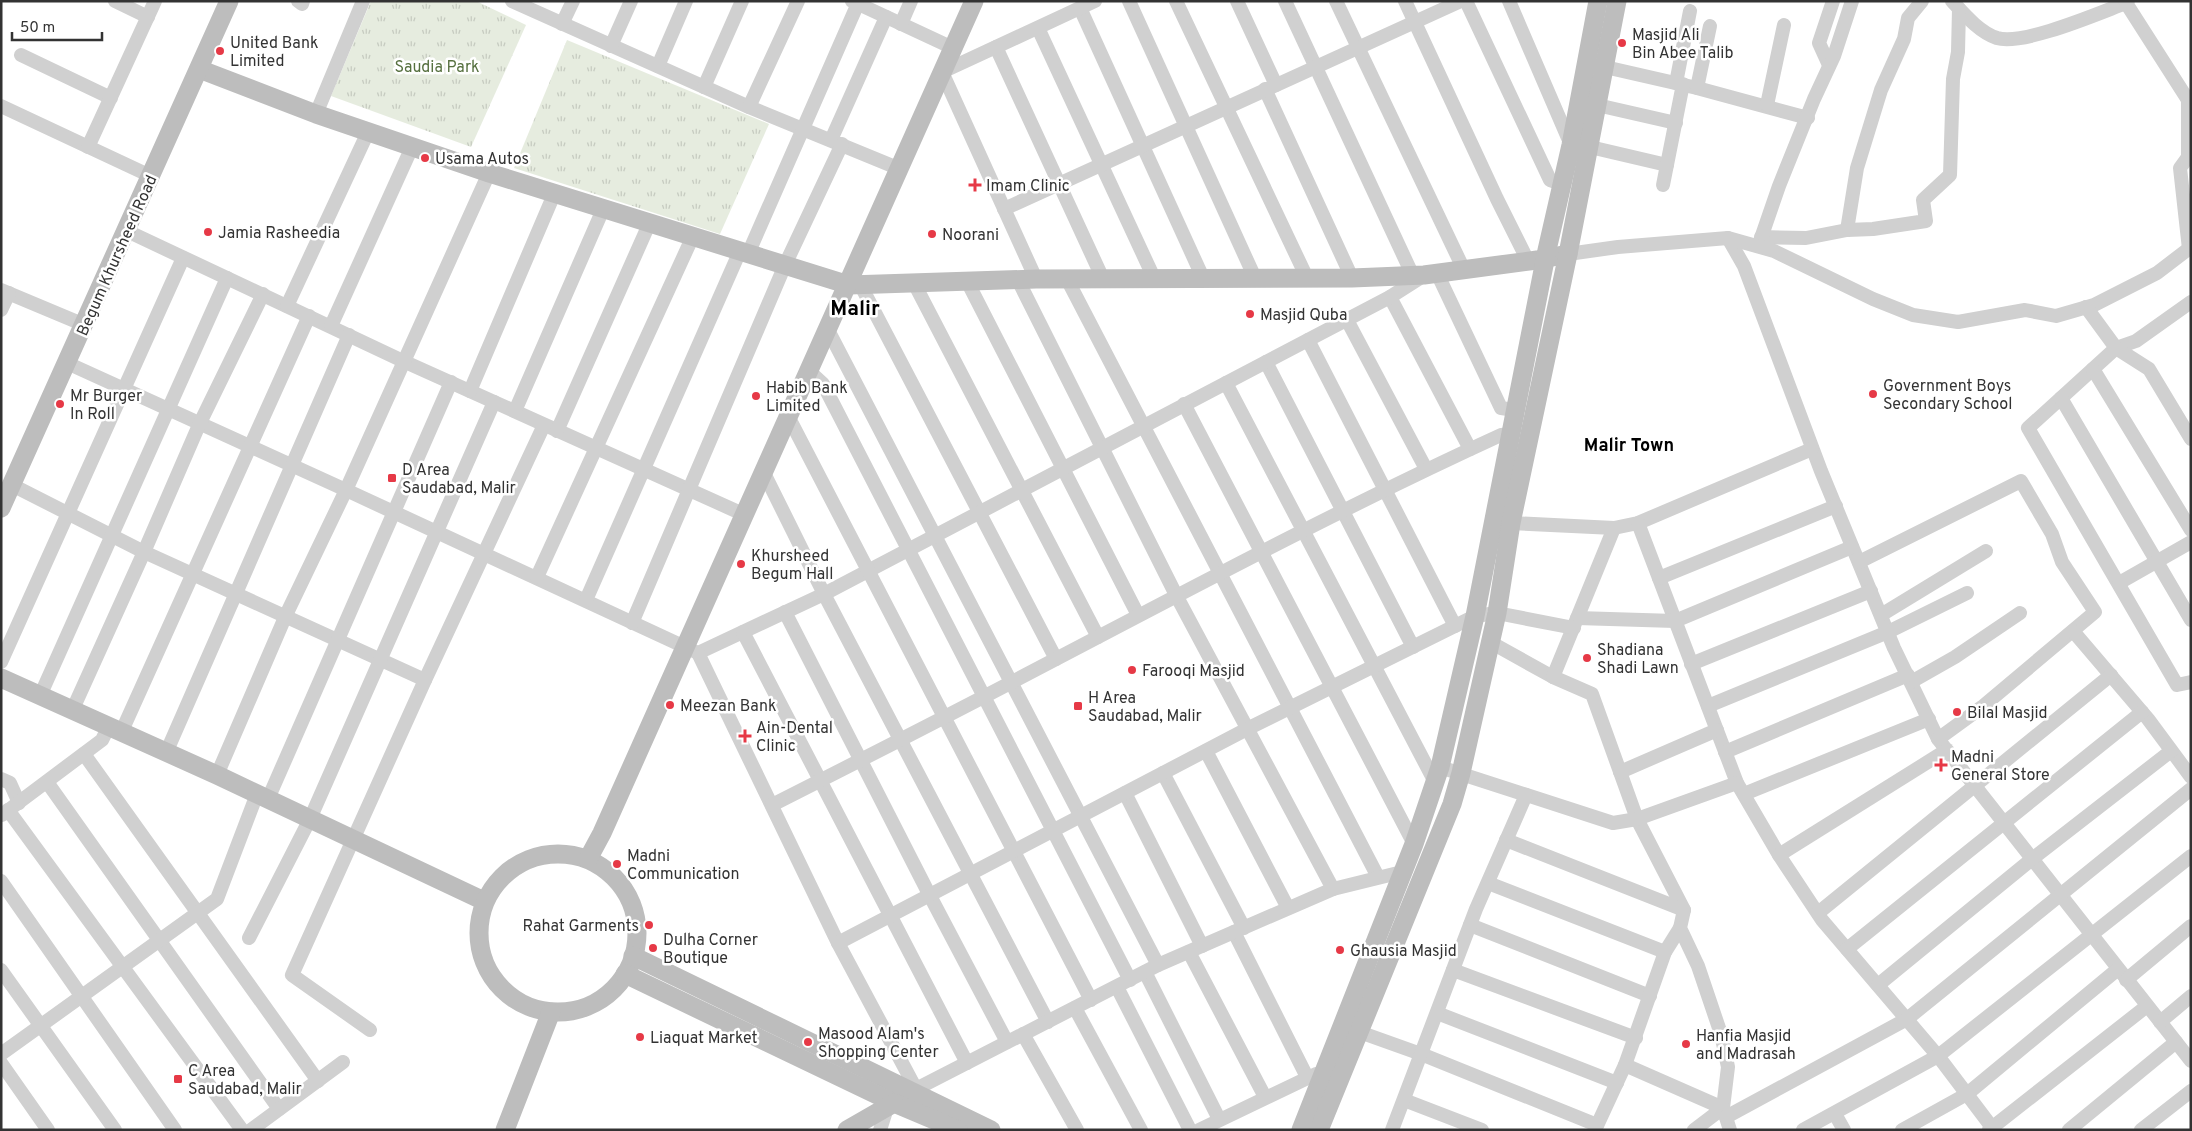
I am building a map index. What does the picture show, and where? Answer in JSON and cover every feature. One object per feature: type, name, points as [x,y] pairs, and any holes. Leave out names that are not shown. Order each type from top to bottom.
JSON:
[{"type":"street","points":[[115,1],[148,17]]},
{"type":"street","points":[[88,147],[155,1]]},
{"type":"street","name":"Begum Khursheed Road","points":[[1,508],[6,485],[34,423],[75,321],[128,220],[142,172],[219,1]]},
{"type":"street","name":"Begum Khursheed Road","points":[[34,423],[67,363],[128,220],[229,1]]},
{"type":"street","points":[[298,1],[302,4],[304,1]]},
{"type":"street","points":[[316,114],[363,1]]},
{"type":"street","points":[[562,24],[572,1]]},
{"type":"street","points":[[611,46],[631,1]]},
{"type":"street","points":[[658,66],[686,1]]},
{"type":"street","points":[[704,87],[742,1]]},
{"type":"street","points":[[749,107],[798,1]]},
{"type":"street","points":[[901,24],[911,1]]},
{"type":"street","points":[[588,859],[692,650],[745,515],[828,330],[855,284],[900,169],[974,1]]},
{"type":"street","points":[[942,72],[1095,1]]},
{"type":"street","points":[[1129,1],[1255,278]]},
{"type":"street","points":[[1176,1],[1307,278]]},
{"type":"street","points":[[1237,1],[1270,87],[1352,278]]},
{"type":"street","points":[[1284,1],[1315,67],[1424,275],[1501,408],[1515,410]]},
{"type":"street","points":[[1336,1],[1464,270]]},
{"type":"street","points":[[1405,1],[1496,199],[1537,260]]},
{"type":"street","points":[[1004,209],[1461,1]]},
{"type":"street","points":[[1466,1],[1550,180],[1562,184]]},
{"type":"street","points":[[1508,1],[1571,145]]},
{"type":"street","points":[[1301,1130],[1316,1074],[1341,1025],[1414,844],[1438,775],[1475,616],[1512,434],[1537,260],[1562,184],[1598,1]]},
{"type":"street","points":[[1319,1130],[1452,804],[1462,774],[1497,614],[1511,523],[1590,147],[1617,1]]},
{"type":"street","points":[[1759,242],[1779,186],[1829,65],[1850,5],[1833,1],[1819,43],[1829,65]]},
{"type":"street","points":[[1847,230],[1858,168],[1881,90],[1904,39],[1908,18],[1922,1]]},
{"type":"street","points":[[586,600],[744,252],[803,129],[856,2],[953,48]]},
{"type":"street","points":[[1759,242],[1873,298],[1913,315],[1958,322],[2025,310],[2056,316],[2086,307],[2158,273],[2190,248],[2180,168],[2188,157],[2190,99],[2127,2],[2066,25],[2020,38],[1997,38],[1975,24],[1956,5]]},
{"type":"street","points":[[519,3],[749,107],[900,169]]},
{"type":"street","points":[[199,68],[316,114],[489,173],[604,207],[785,265],[855,284],[1067,279],[1352,278],[1424,275],[1618,247],[1728,238],[1759,242],[1806,238],[1847,230],[1873,229],[1926,221],[1923,200],[1950,175],[1953,79],[1958,52],[1956,5]]},
{"type":"street","points":[[1080,8],[1203,278]]},
{"type":"street","points":[[1664,185],[1676,123],[1690,11]]},
{"type":"street","points":[[632,622],[785,265],[886,17]]},
{"type":"street","points":[[1767,106],[1784,25]]},
{"type":"street","points":[[1697,88],[1710,26]]},
{"type":"street","points":[[1038,28],[1154,278]]},
{"type":"street","points":[[996,48],[1103,279]]},
{"type":"street","points":[[21,55],[111,98]]},
{"type":"street","points":[[1605,68],[1697,88],[1808,118]]},
{"type":"street","points":[[942,72],[1004,209],[1027,280],[1102,447],[1176,595],[1249,728],[1333,889]]},
{"type":"street","points":[[1597,105],[1676,123]]},
{"type":"street","points":[[1,106],[142,172]]},
{"type":"street","points":[[287,306],[368,132]]},
{"type":"street","points":[[331,326],[412,147]]},
{"type":"street","points":[[1590,147],[1668,164]]},
{"type":"street","points":[[217,775],[286,615],[346,490],[489,173]]},
{"type":"street","points":[[470,391],[555,192]]},
{"type":"street","points":[[515,412],[604,207]]},
{"type":"street","points":[[128,220],[183,258],[515,412],[745,515]]},
{"type":"street","points":[[557,431],[650,222]]},
{"type":"street","points":[[537,577],[693,236]]},
{"type":"street","points":[[1728,238],[1744,266],[1812,449],[1888,632],[1943,745],[2191,1061]]},
{"type":"street","points":[[1,662],[183,258]]},
{"type":"street","points":[[692,650],[743,632],[824,594],[1144,424],[1390,297],[1424,275]]},
{"type":"street","points":[[40,696],[227,278]]},
{"type":"street","points":[[1067,279],[1378,876]]},
{"type":"street","points":[[967,281],[1138,615]]},
{"type":"street","points":[[914,283],[1098,637]]},
{"type":"street","points":[[855,284],[980,512],[1056,659]]},
{"type":"street","points":[[1,310],[5,292],[75,321]]},
{"type":"street","points":[[72,711],[200,425],[262,294]]},
{"type":"street","points":[[1390,297],[1470,449]]},
{"type":"street","points":[[2191,302],[2136,341],[2116,348],[2028,428],[2177,685],[2191,682]]},
{"type":"street","points":[[2086,307],[2116,348],[2149,369],[2191,439]]},
{"type":"street","points":[[9,809],[115,730],[193,574],[309,316]]},
{"type":"street","points":[[1346,320],[1426,470]]},
{"type":"street","points":[[828,330],[1158,965]]},
{"type":"street","points":[[166,753],[349,335]]},
{"type":"street","points":[[1308,340],[1455,626]]},
{"type":"street","points":[[1266,362],[1413,647]]},
{"type":"street","points":[[67,363],[437,531],[692,650],[772,805],[838,943],[905,1101]]},
{"type":"street","points":[[2093,368],[2191,530]]},
{"type":"street","points":[[810,372],[823,384],[1130,980]]},
{"type":"street","points":[[1,1054],[217,900],[262,796],[338,640],[451,382]]},
{"type":"street","points":[[1226,383],[1374,666],[1438,775]]},
{"type":"street","points":[[2061,398],[2191,620]]},
{"type":"street","points":[[249,938],[310,819],[494,402]]},
{"type":"street","points":[[1184,404],[1414,844]]},
{"type":"street","points":[[789,418],[1091,1000]]},
{"type":"street","points":[[370,1030],[292,976],[352,839],[544,425]]},
{"type":"street","points":[[772,805],[984,697],[1176,595],[1342,510],[1501,435],[1512,434]]},
{"type":"street","points":[[1511,523],[1614,528],[1638,523],[1812,449]]},
{"type":"street","points":[[764,473],[824,594],[1048,1022]]},
{"type":"street","points":[[1779,855],[1882,792],[1943,745],[1982,707],[2095,612],[2062,562],[2052,534],[2021,481],[1859,562]]},
{"type":"street","points":[[6,485],[68,513],[144,552],[286,615],[425,680]]},
{"type":"street","points":[[1659,578],[1836,506]]},
{"type":"street","points":[[1638,523],[1740,788],[1779,855],[1818,913],[1938,1056],[1992,1129],[2147,1006]]},
{"type":"street","points":[[1553,677],[1614,528]]},
{"type":"street","points":[[2119,583],[2156,560],[2191,542]]},
{"type":"street","points":[[838,943],[1124,792],[1475,616],[1497,614],[1575,623],[1676,621],[1852,547]]},
{"type":"street","points":[[1881,614],[1986,551]]},
{"type":"street","points":[[1691,664],[1871,591]]},
{"type":"street","points":[[1708,706],[1888,632],[1968,593]]},
{"type":"street","points":[[785,612],[1007,1042]]},
{"type":"street","points":[[1725,752],[1955,658],[2020,613]]},
{"type":"street","points":[[2073,631],[2142,712],[2191,777]]},
{"type":"street","points":[[743,632],[967,1063]]},
{"type":"street","points":[[1341,1025],[1421,1054],[1596,1128],[1636,1038],[1665,952],[1680,928],[1684,910],[1637,819],[1592,694],[1553,677],[1490,642]]},
{"type":"street","points":[[1818,913],[1976,787],[2111,675]]},
{"type":"street","points":[[1,678],[217,775],[484,901]]},
{"type":"street","points":[[1847,949],[2142,712]]},
{"type":"street","points":[[1438,775],[1462,774],[1613,823],[1637,819],[1740,788],[1929,719]]},
{"type":"street","points":[[1620,772],[1717,730]]},
{"type":"street","points":[[1206,750],[1288,908]]},
{"type":"street","points":[[1878,986],[2032,859],[2171,751]]},
{"type":"street","points":[[84,754],[318,1081]]},
{"type":"street","points":[[1163,772],[1239,930],[1316,1074]]},
{"type":"street","points":[[1,779],[10,783],[9,809],[242,1130]]},
{"type":"street","points":[[47,782],[279,1109]]},
{"type":"street","points":[[1694,1130],[1726,1118],[1907,1019],[2191,790]]},
{"type":"street","points":[[1124,792],[1202,946]]},
{"type":"street","points":[[1392,1130],[1470,925],[1526,794]]},
{"type":"street","points":[[1506,840],[1684,910]]},
{"type":"street","points":[[564,853],[588,859],[607,870],[617,881],[632,905],[637,926],[636,948],[625,974],[615,988],[596,1002],[575,1010],[551,1012],[527,1006],[506,993],[489,974],[480,952],[478,927],[484,901],[496,881],[516,865],[539,855],[564,853]]},
{"type":"street","points":[[1802,1130],[1835,1114],[1938,1056],[2191,856]]},
{"type":"street","points":[[847,1130],[905,1101],[967,1063],[1158,965],[1333,889],[1378,876],[1402,872]]},
{"type":"street","points":[[1,881],[176,1130]]},
{"type":"street","points":[[1488,883],[1665,952]]},
{"type":"street","points":[[1470,925],[1650,996]]},
{"type":"street","points":[[1902,1130],[1967,1094],[2122,975],[2191,926]]},
{"type":"street","points":[[1680,928],[1698,966],[1721,1034],[1728,1067],[1726,1118]]},
{"type":"street","points":[[1189,952],[1265,1097]]},
{"type":"street","points":[[633,956],[905,1101],[930,1124],[958,1130]]},
{"type":"street","points":[[1,970],[115,1130]]},
{"type":"street","points":[[1453,970],[1636,1038]]},
{"type":"street","points":[[1145,972],[1219,1119]]},
{"type":"street","points":[[625,974],[905,1101],[991,1130]]},
{"type":"street","points":[[1116,987],[1190,1130]]},
{"type":"street","points":[[2160,1022],[2191,996]]},
{"type":"street","points":[[1075,1008],[1140,1130]]},
{"type":"street","points":[[505,1130],[551,1012]]},
{"type":"street","points":[[1437,1013],[1617,1083]]},
{"type":"street","points":[[1023,1034],[1078,1130]]},
{"type":"street","points":[[2069,1130],[2176,1042]]},
{"type":"street","points":[[251,1130],[343,1062]]},
{"type":"street","points":[[1,1063],[48,1130]]},
{"type":"street","points":[[1625,1065],[1726,1118]]},
{"type":"street","points":[[1199,1130],[1316,1074]]},
{"type":"street","points":[[2141,1130],[2191,1091]]},
{"type":"street","points":[[1404,1100],[1482,1130]]},
{"type":"street","points":[[880,1130],[905,1101]]},
{"type":"street","points":[[1835,1114],[1844,1130]]},
{"type":"green space","name":"Saudia Park","points":[[371,1],[476,1],[526,25],[471,147],[331,96]]},
{"type":"green space","points":[[567,40],[769,124],[720,234],[514,168]]},
{"type":"place","name":"Masjid Ali Bin Abee Talib","points":[[1622,43]]},
{"type":"place","name":"United Bank Limited","points":[[220,51]]},
{"type":"place","name":"Usama Autos","points":[[425,158]]},
{"type":"place","name":"Imam Clinic","points":[[975,185]]},
{"type":"place","name":"Jamia Rasheedia","points":[[208,232]]},
{"type":"place","name":"Noorani","points":[[932,234]]},
{"type":"place","name":"Masjid Quba","points":[[1250,314]]},
{"type":"place","name":"Government Boys Secondary School","points":[[1873,394]]},
{"type":"place","name":"Habib Bank Limited","points":[[756,396]]},
{"type":"place","name":"Mr Burger In Roll","points":[[60,404]]},
{"type":"place","name":"D Area Saudabad, Malir","points":[[392,478]]},
{"type":"place","name":"Khursheed Begum Hall","points":[[741,564]]},
{"type":"place","name":"Shadiana Shadi Lawn","points":[[1587,658]]},
{"type":"place","name":"Farooqi Masjid","points":[[1132,670]]},
{"type":"place","name":"Meezan Bank","points":[[670,705]]},
{"type":"place","name":"H Area Saudabad, Malir","points":[[1078,706]]},
{"type":"place","name":"Bilal Masjid","points":[[1957,712]]},
{"type":"place","name":"Ain-Dental Clinic","points":[[745,736]]},
{"type":"place","name":"Madni General Store","points":[[1941,765]]},
{"type":"place","name":"Madni Communication","points":[[617,864]]},
{"type":"place","name":"Rahat Garments","points":[[649,925]]},
{"type":"place","name":"Dulha Corner Boutique","points":[[653,948]]},
{"type":"place","name":"Ghausia Masjid","points":[[1340,950]]},
{"type":"place","name":"Liaquat Market","points":[[640,1037]]},
{"type":"place","name":"Masood Alam's Shopping Center","points":[[808,1042]]},
{"type":"place","name":"Hanfia Masjid and Madrasah","points":[[1686,1044]]},
{"type":"place","name":"C Area Saudabad, Malir","points":[[178,1079]]},
{"type":"district","name":"Malir","points":[[855,308]]},
{"type":"district","name":"Malir Town","points":[[1629,445]]}]
